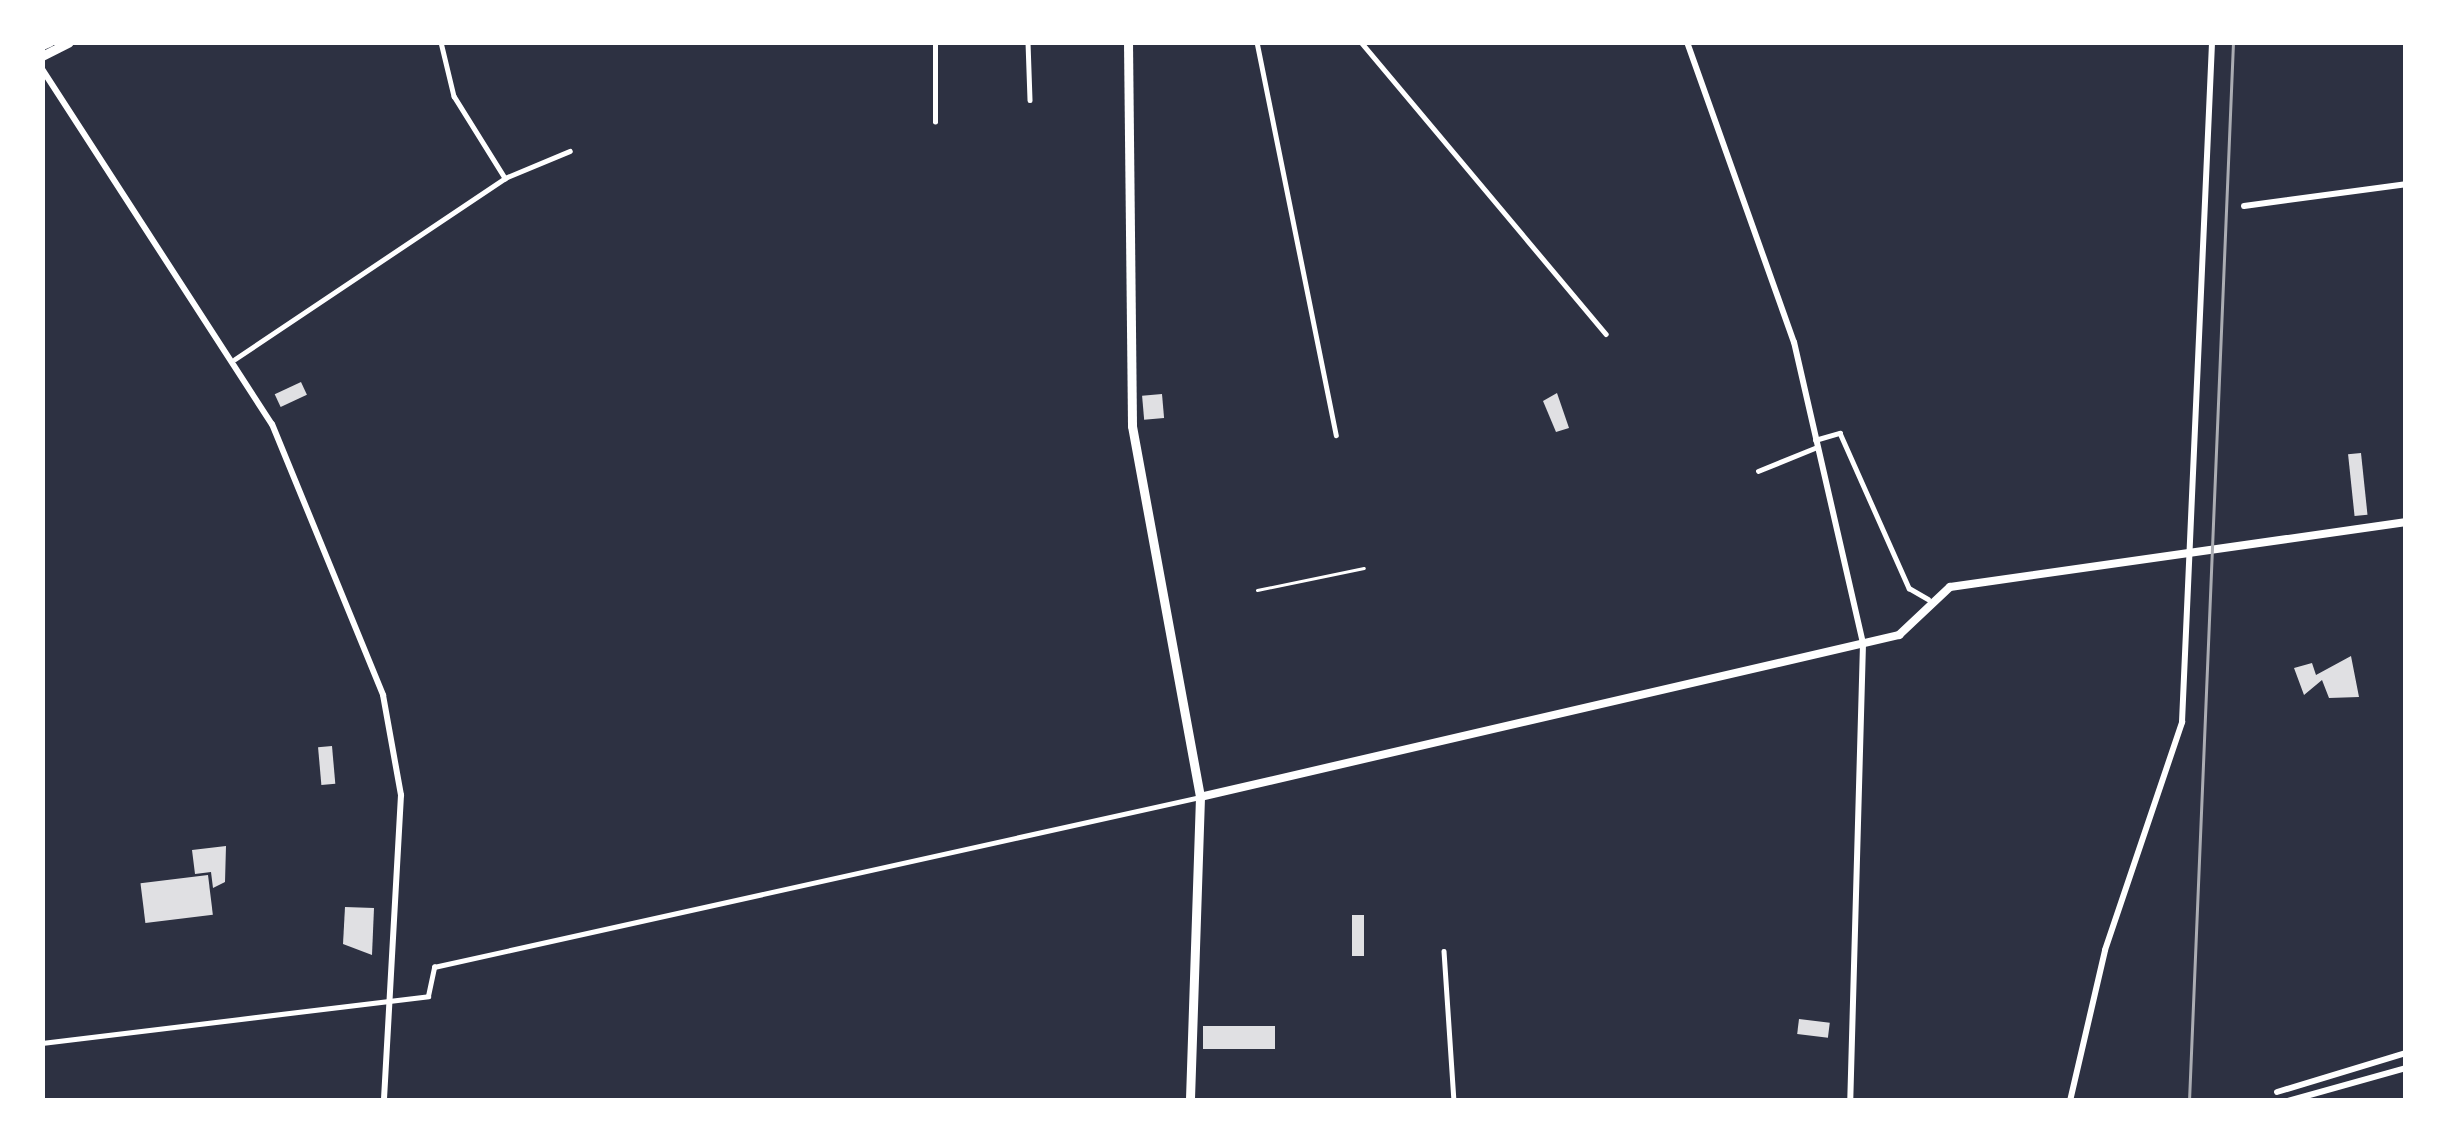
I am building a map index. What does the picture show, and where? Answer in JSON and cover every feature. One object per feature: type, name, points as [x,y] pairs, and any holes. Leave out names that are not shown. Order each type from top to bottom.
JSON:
[{"type":"highway","points":[[42,56],[68,42]]},
{"type":"highway","points":[[1128,42],[1132,426],[1200,797],[1190,1101]]},
{"type":"main road","points":[[1200,797],[1863,644],[1911,628],[1928,599],[1963,584],[2406,522]]},
{"type":"street","points":[[441,42],[454,96],[505,178]]},
{"type":"street","points":[[934,122],[935,42]]},
{"type":"street","points":[[1028,42],[1030,100]]},
{"type":"street","points":[[1257,42],[1336,435]]},
{"type":"street","points":[[1361,42],[1606,334]]},
{"type":"street","points":[[1687,42],[1794,342],[1863,644],[1850,1101]]},
{"type":"street","points":[[2070,1101],[2105,950],[2182,722],[2212,42]]},
{"type":"street","points":[[42,69],[236,359],[291,462],[388,714],[401,796],[384,1101]]},
{"type":"street","points":[[236,359],[505,178],[569,151]]},
{"type":"street","points":[[2244,206],[2406,184]]},
{"type":"street","points":[[1758,471],[1840,433],[1909,587],[1928,599]]},
{"type":"street","points":[[1257,590],[1364,568]]},
{"type":"street","points":[[42,1043],[428,996],[434,967],[1200,797]]},
{"type":"street","points":[[1444,951],[1454,1101]]},
{"type":"street","points":[[2277,1092],[2406,1052]]},
{"type":"street","points":[[2288,1101],[2405,1069]]},
{"type":"building","points":[[301,382],[307,395],[281,407],[275,394]]},
{"type":"building","points":[[1557,393],[1569,428],[1556,432],[1543,401]]},
{"type":"building","points":[[1162,394],[1164,418],[1144,420],[1142,396]]},
{"type":"building","points":[[2361,453],[2367,515],[2355,516],[2348,454]]},
{"type":"building","points":[[2351,656],[2359,697],[2329,698],[2322,680],[2304,695],[2294,668],[2312,663],[2316,675]]},
{"type":"building","points":[[332,746],[335,784],[321,785],[318,747]]},
{"type":"building","points":[[226,846],[225,882],[213,888],[211,872],[195,874],[192,850]]},
{"type":"building","points":[[208,875],[213,915],[145,923],[141,883]]},
{"type":"building","points":[[345,907],[374,908],[372,955],[343,944]]},
{"type":"building","points":[[1352,915],[1364,915],[1364,956],[1352,956]]},
{"type":"building","points":[[1799,1019],[1830,1023],[1828,1038],[1797,1034]]},
{"type":"building","points":[[1203,1026],[1275,1026],[1275,1049],[1203,1049]]},
{"type":"railway","points":[[2189,1101],[2233,42]]}]
